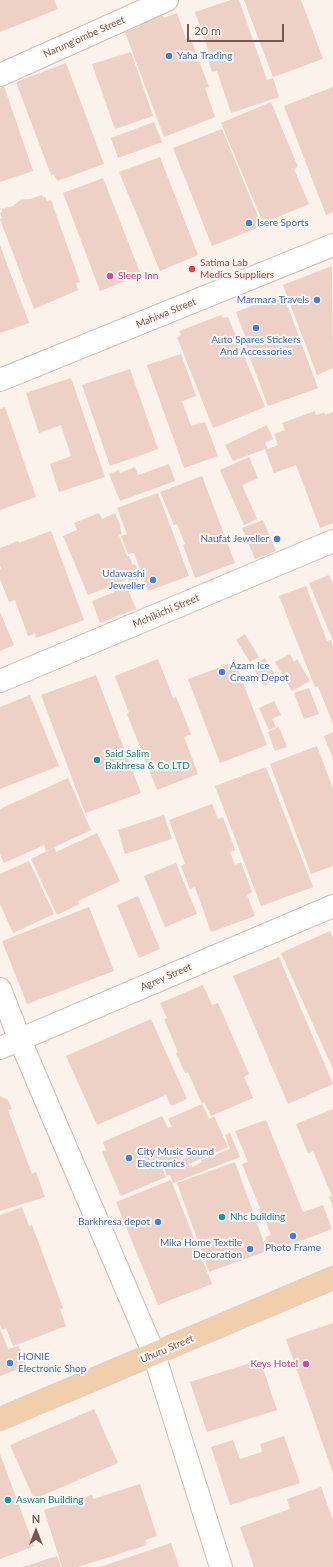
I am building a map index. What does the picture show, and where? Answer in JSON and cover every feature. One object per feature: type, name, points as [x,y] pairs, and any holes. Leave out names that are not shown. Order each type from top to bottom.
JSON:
[{"type":"main road","name":"Uhuru Street","points":[[0,1419],[333,1278]]},
{"type":"street","name":"Narung'ombe Street","points":[[0,75],[167,0]]},
{"type":"street","name":"Mahiwa Street","points":[[0,380],[333,245]]},
{"type":"street","name":"Mchikichi Street","points":[[0,681],[333,541]]},
{"type":"street","name":"Agrey Street","points":[[0,1048],[333,906]]},
{"type":"street","points":[[0,989],[20,1040],[154,1354],[221,1567]]},
{"type":"building","points":[[0,0],[54,0],[58,9],[0,32]]},
{"type":"building","points":[[231,0],[239,0],[267,80],[273,78],[279,97],[231,113],[217,71],[212,72],[206,53],[209,52],[195,12]]},
{"type":"building","points":[[244,0],[301,0],[323,59],[273,77]]},
{"type":"building","points":[[177,13],[186,39],[190,37],[209,87],[205,88],[215,117],[164,137],[125,32],[140,26],[138,24],[149,18],[162,15],[164,18]]},
{"type":"building","points":[[131,52],[153,116],[115,129],[92,64]]},
{"type":"building","points":[[66,63],[104,164],[57,181],[54,174],[51,175],[16,82]]},
{"type":"building","points":[[4,86],[33,171],[0,182],[0,88]]},
{"type":"building","points":[[333,87],[333,212],[326,215],[284,106]]},
{"type":"building","points":[[271,102],[298,167],[294,169],[309,204],[263,223],[221,123]]},
{"type":"building","points":[[154,122],[162,142],[118,158],[111,138]]},
{"type":"building","points":[[222,129],[262,226],[212,246],[173,148]]},
{"type":"building","points":[[160,157],[198,255],[160,271],[119,172]]},
{"type":"building","points":[[103,178],[141,275],[100,291],[63,193]]},
{"type":"building","points":[[42,195],[47,201],[51,200],[80,282],[76,283],[78,290],[34,309],[0,219],[2,218],[0,213],[2,212],[2,209],[13,206],[20,200],[30,199]]},
{"type":"building","points":[[0,245],[29,323],[0,333]]},
{"type":"building","points":[[332,266],[333,368],[317,375],[283,285]]},
{"type":"building","points":[[283,294],[318,388],[268,406],[244,342],[247,341],[236,312]]},
{"type":"building","points":[[221,315],[223,318],[228,317],[265,407],[213,428],[177,337],[181,335],[179,331]]},
{"type":"building","points":[[181,354],[196,396],[182,401],[191,426],[205,422],[218,456],[184,468],[147,365]]},
{"type":"building","points":[[130,369],[158,449],[110,466],[82,385]]},
{"type":"building","points":[[71,378],[105,477],[59,492],[50,464],[71,456],[61,425],[39,433],[26,393]]},
{"type":"building","points":[[5,407],[36,497],[0,510],[0,409]]},
{"type":"building","points":[[315,411],[316,415],[324,413],[325,415],[333,412],[333,523],[320,528],[296,465],[274,473],[265,449],[233,461],[225,445],[267,425],[273,439],[265,443],[268,449],[278,445],[274,434],[285,430],[282,423]]},
{"type":"building","points":[[249,457],[258,478],[242,485],[257,519],[244,525],[220,470]]},
{"type":"building","points":[[169,464],[175,481],[120,501],[109,474],[119,470],[120,473],[135,467],[138,475]]},
{"type":"building","points":[[202,476],[235,563],[195,578],[183,545],[185,544],[177,524],[174,525],[160,492]]},
{"type":"building","points":[[158,493],[189,576],[148,591],[134,553],[128,554],[121,536],[127,534],[117,508]]},
{"type":"building","points":[[99,513],[102,519],[115,513],[121,527],[122,534],[119,535],[127,556],[129,556],[133,565],[135,564],[141,579],[129,583],[128,579],[88,595],[63,536],[77,530],[74,523]]},
{"type":"building","points":[[263,520],[276,551],[255,559],[242,528]]},
{"type":"building","points":[[51,531],[84,620],[36,638],[35,633],[28,636],[15,600],[9,602],[0,579],[0,570],[2,569],[0,565],[0,548],[18,541],[19,543]]},
{"type":"building","points":[[329,575],[333,584],[333,641],[309,583]]},
{"type":"building","points":[[306,586],[327,641],[331,640],[333,647],[333,724],[318,686],[315,687],[279,596]]},
{"type":"building","points":[[127,587],[136,609],[100,623],[92,601]]},
{"type":"building","points":[[0,612],[14,645],[0,651]]},
{"type":"building","points":[[245,634],[259,657],[250,662],[236,640]]},
{"type":"building","points":[[290,654],[294,662],[297,659],[310,681],[292,691],[275,662]]},
{"type":"building","points":[[265,658],[277,678],[264,686],[252,666]]},
{"type":"building","points":[[158,659],[173,698],[176,697],[191,734],[184,737],[198,774],[157,790],[127,714],[129,713],[115,676]]},
{"type":"building","points":[[235,662],[267,745],[220,763],[188,679]]},
{"type":"building","name":"Said Salim Bakhresa & Co LTD","points":[[96,675],[141,793],[85,813],[41,695]]},
{"type":"building","points":[[309,688],[319,714],[304,719],[294,693]]},
{"type":"building","points":[[30,695],[59,766],[0,789],[0,707]]},
{"type":"building","points":[[274,701],[281,715],[272,719],[276,727],[269,730],[259,708]]},
{"type":"building","points":[[279,727],[287,747],[275,751],[268,732]]},
{"type":"building","points":[[333,732],[333,759],[324,736]]},
{"type":"building","points":[[317,746],[333,789],[333,866],[311,874],[270,764]]},
{"type":"building","points":[[266,767],[313,887],[261,906],[215,786]]},
{"type":"building","points":[[68,778],[91,830],[46,851],[44,845],[4,863],[0,854],[0,809]]},
{"type":"building","points":[[212,804],[218,819],[223,817],[235,850],[230,852],[235,865],[241,862],[252,892],[247,895],[255,916],[211,932],[195,887],[190,889],[181,866],[185,864],[169,820]]},
{"type":"building","points":[[164,815],[172,839],[125,854],[118,830]]},
{"type":"building","points":[[97,833],[120,881],[78,901],[79,904],[57,915],[31,859],[55,847],[56,852]]},
{"type":"building","points":[[29,861],[54,914],[13,933],[0,904],[0,874]]},
{"type":"building","points":[[176,863],[197,914],[165,927],[144,876]]},
{"type":"building","points":[[138,896],[160,949],[139,958],[117,905]]},
{"type":"building","points":[[89,907],[114,971],[27,1004],[2,941]]},
{"type":"building","points":[[330,931],[333,938],[333,1069],[281,953]]},
{"type":"building","points":[[279,957],[333,1084],[288,1104],[233,976]]},
{"type":"building","points":[[203,985],[212,1005],[218,1003],[249,1074],[244,1077],[253,1098],[211,1116],[204,1102],[202,1104],[188,1072],[185,1073],[176,1053],[178,1052],[164,1019],[167,1018],[160,1003]]},
{"type":"building","points":[[151,1019],[187,1099],[171,1106],[166,1095],[97,1125],[66,1056]]},
{"type":"building","points":[[0,1096],[8,1100],[12,1109],[8,1110],[32,1174],[36,1172],[45,1197],[0,1211]]},
{"type":"building","points":[[202,1104],[209,1119],[214,1116],[228,1147],[189,1164],[187,1159],[189,1166],[191,1165],[192,1167],[202,1162],[201,1160],[230,1149],[225,1135],[230,1133],[240,1157],[173,1183],[170,1175],[167,1176],[164,1167],[186,1158],[185,1155],[181,1157],[173,1140],[181,1159],[162,1167],[166,1177],[121,1196],[102,1152],[106,1150],[103,1142],[162,1116],[168,1128],[172,1127],[168,1119]]},
{"type":"building","points":[[333,1109],[333,1207],[329,1197],[332,1196],[313,1151],[308,1153],[296,1124]]},
{"type":"building","points":[[266,1120],[303,1212],[323,1205],[332,1229],[272,1252],[265,1237],[271,1235],[242,1164],[248,1162],[235,1131]]},
{"type":"building","name":"Nhc building","points":[[235,1162],[267,1251],[209,1272],[177,1183]]},
{"type":"building","points":[[171,1180],[212,1284],[158,1305],[116,1202]]},
{"type":"building","points":[[22,1207],[29,1226],[32,1225],[63,1308],[60,1309],[66,1326],[13,1346],[6,1328],[2,1330],[0,1324],[0,1215]]},
{"type":"building","points":[[333,1323],[333,1473],[286,1339]]},
{"type":"building","points":[[0,1329],[8,1349],[19,1346],[26,1366],[0,1376]]},
{"type":"building","points":[[260,1360],[277,1410],[207,1432],[190,1382]]},
{"type":"building","points":[[94,1409],[118,1463],[34,1499],[10,1445]]},
{"type":"building","points":[[284,1436],[300,1483],[230,1505],[211,1447],[233,1440],[240,1459],[262,1452],[260,1444]]},
{"type":"building","name":"Aswan Building","points":[[0,1454],[34,1546],[0,1559]]},
{"type":"building","points":[[140,1484],[157,1536],[145,1540],[147,1545],[78,1567],[62,1567],[44,1510],[92,1495],[93,1499]]},
{"type":"building","points":[[321,1487],[333,1520],[333,1567],[254,1567],[240,1527],[290,1509],[287,1499]]},
{"type":"building","points":[[171,1543],[179,1567],[100,1567]]},
{"type":"building","points":[[57,1556],[61,1567],[23,1567]]},
{"type":"place","name":"Yaha Trading","points":[[169,56]]},
{"type":"place","name":"Isere Sports","points":[[249,223]]},
{"type":"place","name":"Satima Lab Medics Suppliers","points":[[192,269]]},
{"type":"place","name":"Sleep Inn","points":[[110,276]]},
{"type":"place","name":"Marmara Travels","points":[[317,300]]},
{"type":"place","name":"Auto Spares Stickers And Accessories","points":[[256,328]]},
{"type":"place","name":"Naufat Jeweller","points":[[277,539]]},
{"type":"place","name":"Udawashi Jeweller","points":[[153,580]]},
{"type":"place","name":"Azam Ice Cream Depot","points":[[222,672]]},
{"type":"place","name":"Said Salim Bakhresa & Co LTD","points":[[97,760]]},
{"type":"place","name":"City Music Sound Electronics","points":[[129,1158]]},
{"type":"place","name":"Nhc building","points":[[222,1217]]},
{"type":"place","name":"Barkhresa depot","points":[[158,1222]]},
{"type":"place","name":"Photo Frame","points":[[293,1236]]},
{"type":"place","name":"Mika Home Textile Decoration","points":[[250,1249]]},
{"type":"place","name":"HONIE Electronic Shop","points":[[10,1363]]},
{"type":"place","name":"Keys Hotel","points":[[306,1364]]},
{"type":"place","name":"Aswan Building","points":[[8,1500]]}]
